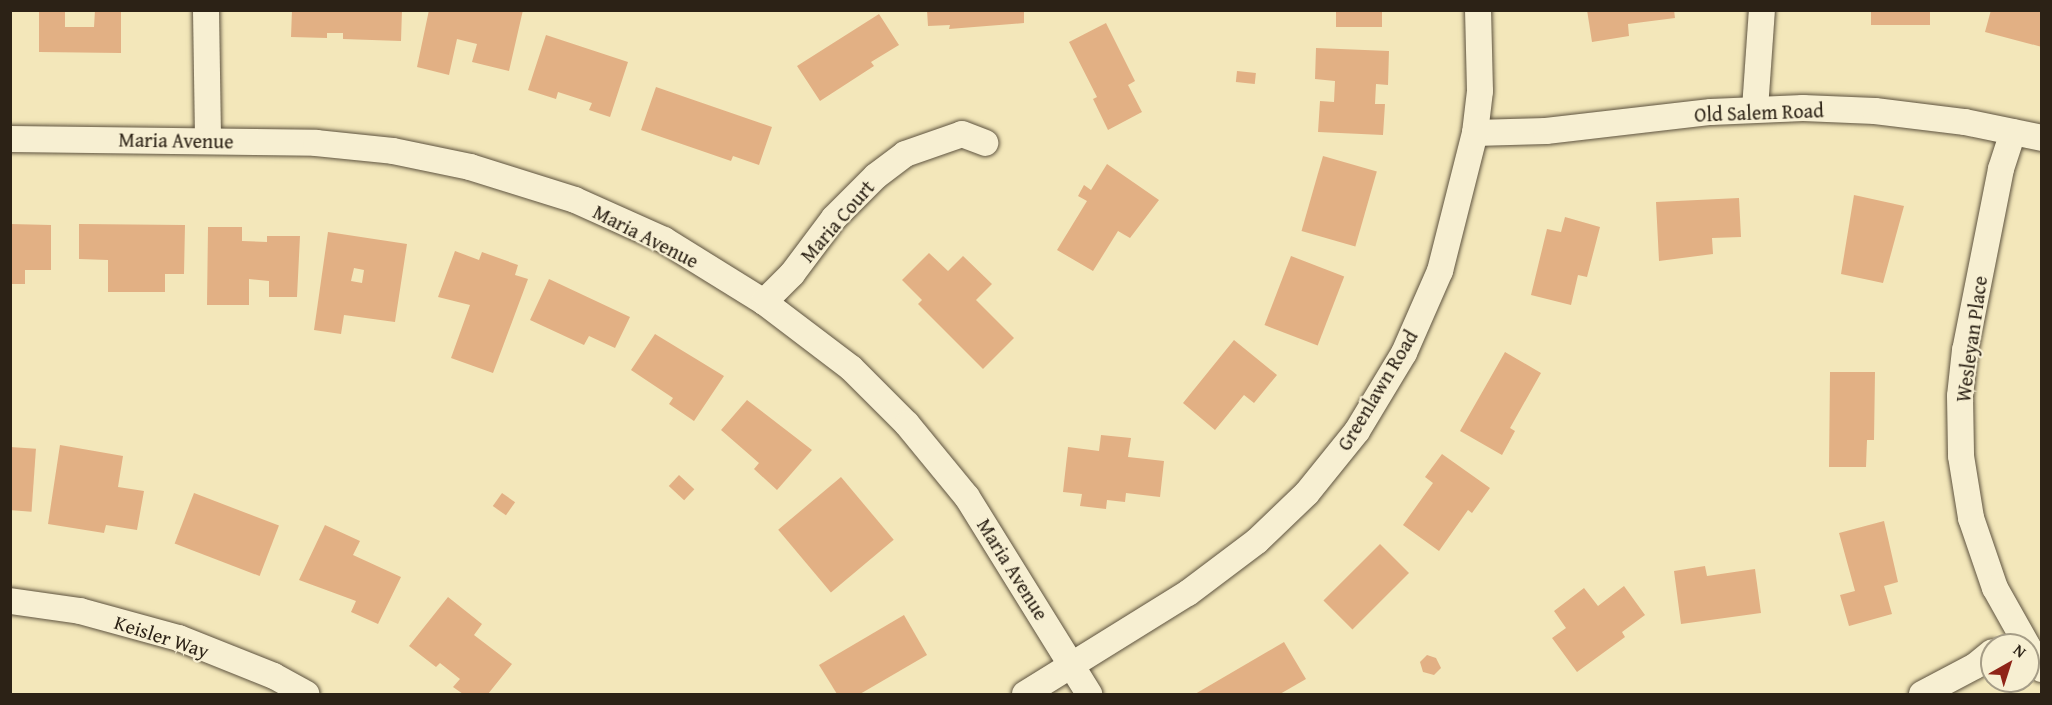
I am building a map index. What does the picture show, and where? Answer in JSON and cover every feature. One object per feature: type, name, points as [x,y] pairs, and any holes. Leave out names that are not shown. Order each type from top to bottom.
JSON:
[{"type":"street","points":[[206,10],[208,140]]},
{"type":"street","name":"Greenlawn Road","points":[[1025,694],[1188,593],[1257,541],[1307,494],[1357,431],[1404,353],[1440,271],[1475,133],[1480,91],[1478,10]]},
{"type":"street","points":[[1755,109],[1762,10]]},
{"type":"street","name":"Old Salem Road","points":[[1475,133],[1546,130],[1755,109],[1875,111],[2042,138]]},
{"type":"street","name":"Wesleyan Place","points":[[2013,132],[1992,214],[1960,396],[1961,456],[1971,518],[1995,588],[2014,633]]},
{"type":"street","name":"Maria Court","points":[[764,302],[792,274],[834,218],[876,176],[905,154],[962,134],[986,142]]},
{"type":"street","name":"Maria Avenue","points":[[10,139],[316,143],[393,151],[470,166],[575,200],[664,240],[764,302],[851,368],[907,424],[967,497],[1089,694]]},
{"type":"street","name":"Keisler Way","points":[[10,601],[80,611],[179,638],[274,676],[306,694]]},
{"type":"street","points":[[1922,694],[1980,662]]},
{"type":"building","points":[[39,10],[65,10],[65,27],[94,27],[95,10],[121,10],[121,53],[39,52]]},
{"type":"building","points":[[292,10],[402,10],[401,41],[343,39],[343,33],[327,33],[327,38],[291,37]]},
{"type":"building","points":[[429,10],[523,10],[509,71],[472,62],[477,44],[457,39],[449,75],[417,67]]},
{"type":"building","points":[[927,10],[1024,10],[1024,23],[949,29],[950,25],[928,26]]},
{"type":"building","points":[[1336,10],[1382,10],[1382,27],[1336,27]]},
{"type":"building","points":[[1587,10],[1674,10],[1675,18],[1628,24],[1629,36],[1592,42]]},
{"type":"building","points":[[1871,10],[1930,10],[1930,25],[1871,25]]},
{"type":"building","points":[[1991,10],[2042,10],[2042,47],[1985,32]]},
{"type":"building","points":[[879,14],[899,45],[871,62],[874,66],[820,101],[797,66]]},
{"type":"building","points":[[1106,23],[1135,81],[1128,85],[1142,112],[1108,130],[1093,99],[1097,97],[1069,42]]},
{"type":"building","points":[[546,35],[628,62],[610,117],[589,110],[592,103],[558,92],[556,99],[528,90]]},
{"type":"building","points":[[1316,48],[1389,51],[1388,85],[1376,84],[1375,104],[1385,104],[1383,135],[1318,132],[1320,101],[1334,102],[1335,81],[1315,79]]},
{"type":"building","points":[[1237,71],[1256,73],[1255,84],[1236,82]]},
{"type":"building","points":[[656,87],[772,127],[759,165],[733,156],[731,161],[641,130]]},
{"type":"building","points":[[1323,156],[1377,171],[1355,246],[1302,231]]},
{"type":"building","points":[[1107,164],[1159,200],[1130,238],[1118,231],[1093,271],[1057,250],[1087,201],[1078,196],[1084,185],[1091,190]]},
{"type":"building","points":[[1854,195],[1904,206],[1883,283],[1841,274]]},
{"type":"building","points":[[1739,198],[1741,237],[1712,238],[1713,254],[1659,261],[1656,202]]},
{"type":"building","points":[[1565,217],[1600,227],[1587,277],[1578,275],[1571,305],[1531,295],[1547,229],[1561,232]]},
{"type":"building","points":[[10,224],[51,225],[51,270],[25,270],[25,284],[10,284]]},
{"type":"building","points":[[79,224],[185,225],[184,274],[165,274],[165,292],[108,292],[108,260],[79,259]]},
{"type":"building","points":[[208,227],[242,227],[242,241],[267,242],[267,236],[300,236],[297,297],[269,297],[269,281],[249,279],[249,305],[207,305]]},
{"type":"building","points":[[328,232],[407,244],[395,322],[344,315],[341,334],[314,330]],"holes":[[[354,268],[364,270],[362,283],[351,281]]]},
{"type":"building","points":[[455,251],[479,260],[482,252],[518,265],[515,275],[528,279],[493,373],[451,358],[470,305],[438,297]]},
{"type":"building","points":[[929,253],[948,271],[963,256],[992,284],[976,300],[1014,338],[983,369],[918,304],[922,300],[902,280]]},
{"type":"building","points":[[1291,256],[1344,276],[1318,346],[1264,325]]},
{"type":"building","points":[[549,279],[630,317],[615,348],[589,336],[584,345],[530,320]]},
{"type":"building","points":[[655,334],[724,376],[694,421],[669,404],[673,398],[631,370]]},
{"type":"building","points":[[1234,340],[1277,375],[1254,403],[1244,395],[1215,430],[1183,403]]},
{"type":"building","points":[[1505,352],[1541,373],[1510,428],[1515,431],[1502,455],[1460,431]]},
{"type":"building","points":[[1830,372],[1875,372],[1874,440],[1867,440],[1866,467],[1829,467]]},
{"type":"building","points":[[747,400],[812,450],[777,490],[754,469],[759,463],[721,430]]},
{"type":"building","points":[[1101,435],[1131,438],[1128,457],[1164,461],[1160,497],[1126,493],[1125,502],[1107,500],[1106,509],[1080,506],[1082,494],[1063,492],[1068,447],[1099,451]]},
{"type":"building","points":[[60,445],[123,456],[118,487],[144,491],[137,530],[106,525],[104,533],[48,524]]},
{"type":"building","points":[[10,447],[36,449],[32,512],[10,510]]},
{"type":"building","points":[[1442,454],[1490,488],[1472,513],[1468,510],[1439,551],[1403,525],[1433,483],[1425,477]]},
{"type":"building","points":[[679,475],[694,489],[684,500],[669,486]]},
{"type":"building","points":[[841,477],[894,540],[831,593],[778,530]]},
{"type":"building","points":[[194,493],[279,526],[260,576],[175,543]]},
{"type":"building","points":[[502,493],[515,502],[506,515],[493,506]]},
{"type":"building","points":[[1884,521],[1898,582],[1884,586],[1892,614],[1849,626],[1840,595],[1855,591],[1839,533]]},
{"type":"building","points":[[325,525],[360,541],[353,555],[401,577],[378,624],[351,612],[356,601],[299,580]]},
{"type":"building","points":[[1380,544],[1409,573],[1352,630],[1323,601]]},
{"type":"building","points":[[1705,566],[1707,576],[1755,569],[1761,613],[1681,624],[1674,571]]},
{"type":"building","points":[[1624,586],[1645,615],[1622,632],[1625,637],[1577,672],[1552,638],[1566,628],[1554,611],[1584,588],[1598,606]]},
{"type":"building","points":[[448,597],[482,624],[474,635],[512,664],[488,694],[463,694],[453,687],[460,679],[440,663],[436,667],[409,646]]},
{"type":"building","points":[[904,615],[927,655],[860,694],[837,694],[819,665]]},
{"type":"building","points":[[1284,642],[1306,679],[1280,694],[1195,694]]},
{"type":"building","points":[[1427,655],[1436,658],[1441,668],[1434,675],[1423,672],[1420,662]]}]
